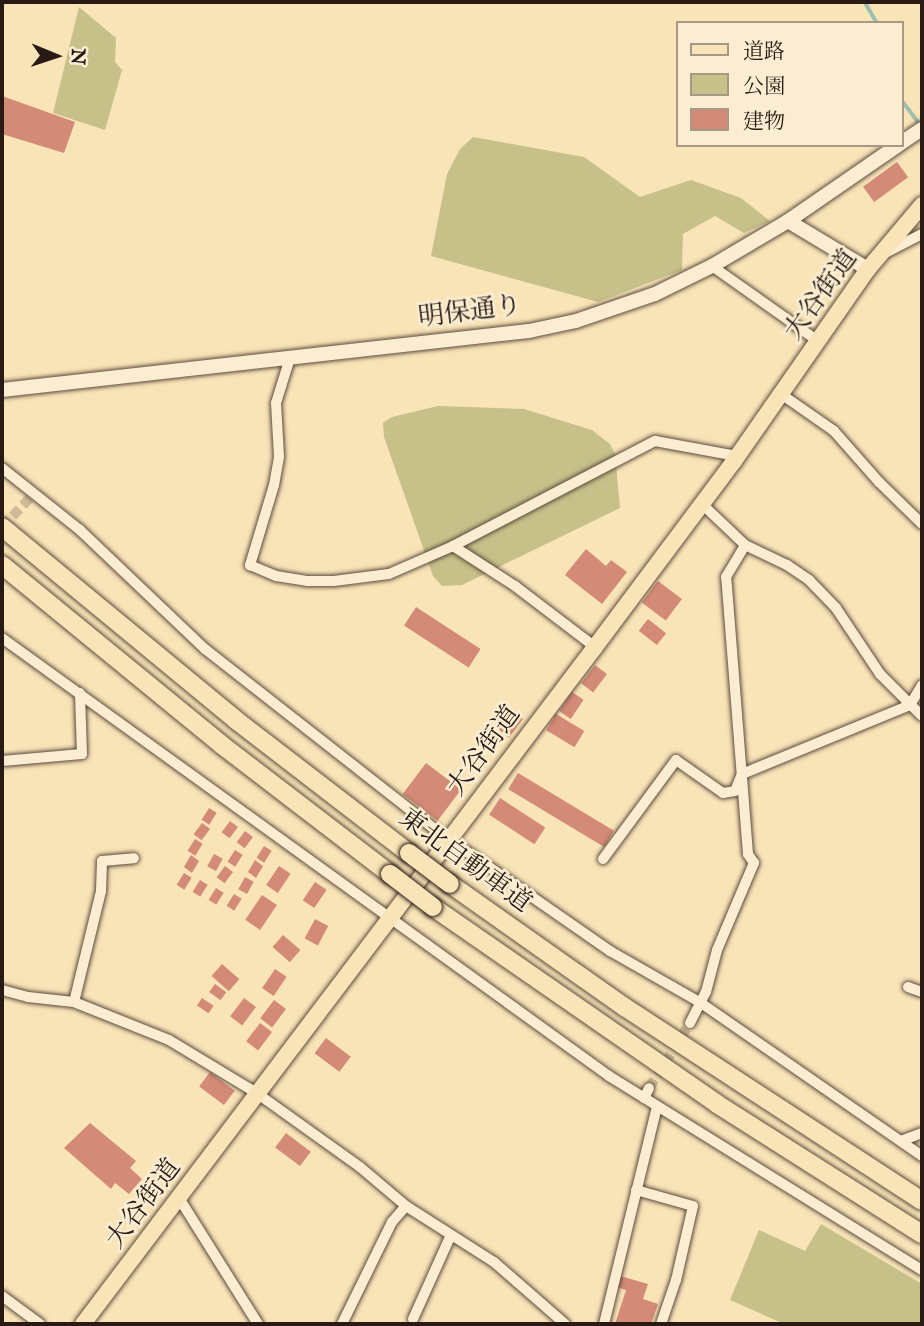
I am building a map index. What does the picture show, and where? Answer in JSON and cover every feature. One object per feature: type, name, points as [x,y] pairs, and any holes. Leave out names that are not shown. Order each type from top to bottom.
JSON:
[{"type":"highway","name":"東北自動車道","points":[[2,527],[236,720],[450,884],[626,1008],[922,1201]]},
{"type":"highway","name":"東北自動車道","points":[[2,565],[222,745],[433,907],[718,1104],[922,1234]]},
{"type":"main road","name":"大谷街道","points":[[83,1324],[392,918],[549,704],[596,647],[737,456],[868,269],[922,205]]},
{"type":"street","name":"明保通り","points":[[2,390],[552,326],[655,294],[712,266],[788,221],[896,147]]},
{"type":"street","points":[[788,221],[868,269]]},
{"type":"street","points":[[880,256],[922,234]]},
{"type":"street","points":[[712,266],[818,341]]},
{"type":"street","points":[[290,358],[275,402],[279,457],[274,485],[250,565],[276,576],[307,581],[345,580],[389,574],[453,546],[655,441],[737,456]]},
{"type":"street","points":[[781,394],[834,431],[879,482],[922,524]]},
{"type":"street","points":[[2,468],[80,530],[205,649],[450,839],[610,951],[701,1003],[922,1156]]},
{"type":"street","points":[[702,504],[745,545],[787,565],[809,580],[836,608],[880,674],[922,716]]},
{"type":"street","points":[[690,1023],[701,1003],[717,950],[754,863],[748,854],[726,577],[745,545]]},
{"type":"street","points":[[453,546],[515,586],[596,647]]},
{"type":"street","points":[[2,638],[609,1076],[646,1093],[657,1106],[922,1270]]},
{"type":"street","points":[[603,859],[676,760],[723,793],[735,791],[742,774],[910,705],[922,685]]},
{"type":"street","points":[[2,761],[82,754],[80,694]]},
{"type":"street","points":[[74,1002],[100,891],[102,861],[134,858]]},
{"type":"street","points":[[908,987],[922,992]]},
{"type":"street","points":[[2,990],[28,997],[74,1002],[169,1040],[258,1094],[360,1167],[406,1206],[494,1262],[565,1324]]},
{"type":"street","points":[[604,1324],[657,1106]]},
{"type":"street","points":[[901,1141],[922,1133]]},
{"type":"street","points":[[636,1190],[693,1206],[676,1280],[661,1324]]},
{"type":"street","points":[[179,1199],[258,1324]]},
{"type":"street","points":[[342,1324],[392,1222],[406,1206]]},
{"type":"street","points":[[413,1319],[451,1235]]},
{"type":"street","points":[[2,1296],[40,1324]]},
{"type":"green space","points":[[79,7],[116,38],[115,62],[122,70],[105,130],[53,113]]},
{"type":"green space","points":[[473,137],[584,157],[640,197],[691,180],[741,198],[770,221],[744,233],[715,216],[683,234],[682,270],[598,302],[431,256],[447,174],[460,149]]},
{"type":"green space","points":[[438,406],[524,409],[592,430],[610,444],[615,454],[620,508],[462,585],[442,586],[433,576],[384,437],[383,423],[392,417]]},
{"type":"green space","points":[[821,1224],[922,1284],[922,1324],[784,1324],[730,1300],[759,1230],[805,1251]]},
{"type":"building","points":[[2,96],[75,122],[64,153],[2,134]]},
{"type":"building","points":[[897,162],[908,177],[874,202],[863,187]]},
{"type":"building","points":[[586,549],[606,566],[611,560],[627,572],[602,604],[565,575]]},
{"type":"building","points":[[658,581],[682,599],[666,621],[642,603]]},
{"type":"building","points":[[416,607],[481,649],[469,667],[404,625]]},
{"type":"building","points":[[648,619],[666,633],[657,645],[639,631]]},
{"type":"building","points":[[595,665],[607,674],[593,692],[581,683]]},
{"type":"building","points":[[572,692],[584,700],[571,719],[559,711]]},
{"type":"building","points":[[511,710],[523,719],[509,737],[497,728]]},
{"type":"building","points":[[556,714],[584,731],[575,747],[546,730]]},
{"type":"building","points":[[426,763],[461,789],[438,821],[403,794]]},
{"type":"building","points":[[518,773],[614,831],[604,847],[508,789]]},
{"type":"building","points":[[500,798],[545,827],[534,844],[489,815]]},
{"type":"building","points":[[209,808],[217,813],[209,825],[202,820]]},
{"type":"building","points":[[230,821],[238,827],[230,838],[222,832]]},
{"type":"building","points":[[202,823],[210,829],[202,840],[194,834]]},
{"type":"building","points":[[245,831],[253,837],[245,848],[237,842]]},
{"type":"building","points":[[195,839],[203,844],[195,856],[188,851]]},
{"type":"building","points":[[264,846],[272,851],[264,863],[257,858]]},
{"type":"building","points":[[235,850],[243,855],[235,867],[228,862]]},
{"type":"building","points":[[214,854],[223,859],[216,871],[207,866]]},
{"type":"building","points":[[191,855],[199,861],[192,873],[184,867]]},
{"type":"building","points":[[255,860],[263,866],[256,878],[248,872]]},
{"type":"building","points":[[225,866],[233,872],[225,883],[217,877]]},
{"type":"building","points":[[279,866],[291,874],[278,893],[266,885]]},
{"type":"building","points":[[184,873],[192,878],[184,890],[177,885]]},
{"type":"building","points":[[245,877],[254,882],[247,894],[238,889]]},
{"type":"building","points":[[200,880],[208,885],[200,897],[193,892]]},
{"type":"building","points":[[315,882],[327,890],[314,908],[303,900]]},
{"type":"building","points":[[216,888],[224,893],[216,905],[209,900]]},
{"type":"building","points":[[234,894],[242,899],[234,911],[227,906]]},
{"type":"building","points":[[262,895],[277,905],[260,930],[245,920]]},
{"type":"building","points":[[315,919],[328,926],[318,945],[305,938]]},
{"type":"building","points":[[283,935],[300,950],[290,962],[273,947]]},
{"type":"building","points":[[222,964],[239,979],[229,991],[212,976]]},
{"type":"building","points":[[275,969],[287,977],[274,996],[262,988]]},
{"type":"building","points":[[215,984],[226,992],[220,1000],[209,992]]},
{"type":"building","points":[[202,998],[214,1006],[209,1013],[197,1005]]},
{"type":"building","points":[[244,998],[256,1007],[242,1025],[230,1016]]},
{"type":"building","points":[[274,1000],[286,1009],[272,1027],[260,1018]]},
{"type":"building","points":[[260,1023],[272,1032],[258,1050],[246,1041]]},
{"type":"building","points":[[326,1038],[351,1057],[339,1072],[315,1053]]},
{"type":"building","points":[[210,1072],[235,1091],[224,1105],[199,1086]]},
{"type":"building","points":[[90,1123],[136,1161],[130,1168],[142,1179],[129,1194],[115,1183],[111,1189],[64,1148]]},
{"type":"building","points":[[286,1133],[311,1152],[300,1166],[275,1147]]},
{"type":"building","points":[[620,1276],[648,1284],[643,1299],[658,1304],[651,1324],[615,1324],[626,1290],[616,1287]]},
{"type":"waterway","points":[[865,2],[876,21]]},
{"type":"waterway","points":[[903,102],[921,126]]},
{"type":"tunnel","points":[[2,527],[30,498]]},
{"type":"tunnel","points":[[649,1088],[690,1023]]}]
